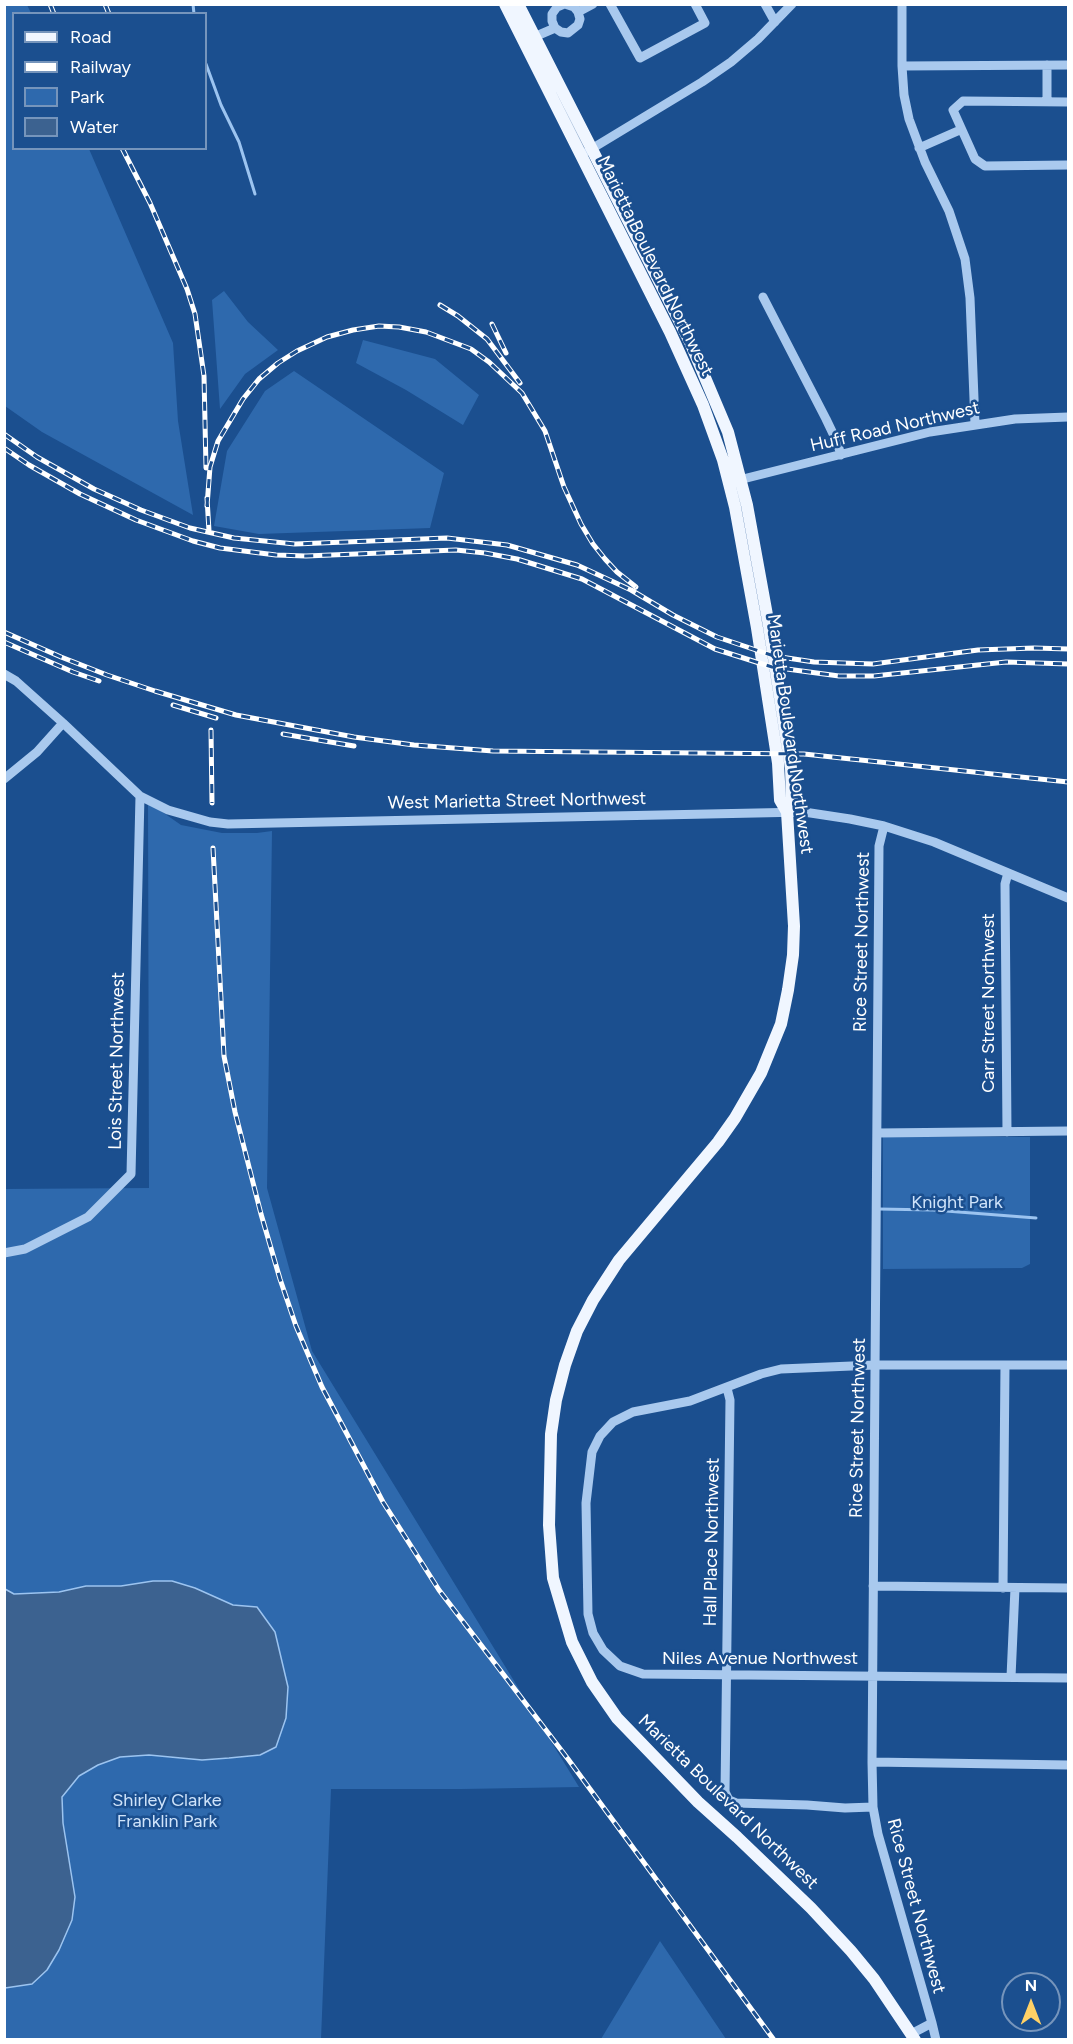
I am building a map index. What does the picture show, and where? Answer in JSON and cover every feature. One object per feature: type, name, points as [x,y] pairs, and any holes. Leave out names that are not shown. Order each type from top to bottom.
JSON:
[{"type":"main road","name":"Marietta Boulevard Northwest","points":[[505,4],[692,344],[728,432],[735,482],[756,548],[763,627],[791,768],[786,788],[792,801],[787,812],[794,926],[793,955],[781,1024],[761,1073],[735,1118],[718,1142],[623,1254],[593,1300],[577,1331],[556,1400],[551,1434],[550,1557],[558,1600],[572,1642],[592,1682],[617,1719],[698,1802],[819,1917],[874,1979],[913,2037]]},
{"type":"main road","points":[[518,4],[586,153]]},
{"type":"street","points":[[565,4],[574,7],[578,12],[580,19],[575,30],[568,33],[555,28],[552,14],[557,7],[565,4]]},
{"type":"street","points":[[578,12],[593,4]]},
{"type":"street","points":[[610,4],[640,58],[705,23],[695,4]]},
{"type":"street","points":[[765,4],[775,22]]},
{"type":"street","points":[[586,153],[712,75],[758,39],[792,4]]},
{"type":"street","points":[[902,4],[902,66],[904,95],[909,119],[919,148],[949,211],[965,259],[970,298],[975,424]]},
{"type":"street","points":[[534,37],[555,28]]},
{"type":"street","points":[[902,66],[1068,64]]},
{"type":"street","points":[[1047,65],[1047,102]]},
{"type":"street","points":[[1068,102],[963,101],[953,110],[960,130],[975,159],[986,166],[1068,165]]},
{"type":"street","points":[[919,148],[960,130]]},
{"type":"street","points":[[764,297],[830,426],[841,455]]},
{"type":"street","name":"Huff Road Northwest","points":[[735,482],[929,433],[975,424],[1015,419],[1068,417]]},
{"type":"street","name":"West Marietta Street Northwest","points":[[4,674],[16,681],[63,723],[140,796],[189,817],[228,824],[787,812],[850,819],[884,826],[934,842],[1068,898]]},
{"type":"street","points":[[4,779],[37,752],[63,723]]},
{"type":"street","name":"Lois Street Northwest","points":[[4,1253],[25,1249],[88,1217],[131,1174],[140,796]]},
{"type":"street","name":"Rice Street Northwest","points":[[884,826],[879,846],[873,1807],[878,1834],[936,2040]]},
{"type":"street","name":"Carr Street Northwest","points":[[1007,1132],[1005,884],[1008,873]]},
{"type":"street","points":[[878,1133],[1068,1131]]},
{"type":"street","name":"Niles Avenue Northwest","points":[[1068,1365],[875,1365],[781,1369],[761,1374],[690,1401],[633,1412],[613,1422],[600,1436],[592,1452],[586,1503],[588,1614],[593,1633],[603,1650],[620,1665],[643,1674],[1068,1678]]},
{"type":"street","points":[[1003,1588],[1005,1365]]},
{"type":"street","name":"Hall Place Northwest","points":[[727,1388],[730,1400],[725,1792],[729,1800],[736,1803],[845,1808],[873,1807]]},
{"type":"street","points":[[873,1586],[1068,1588]]},
{"type":"street","points":[[1011,1677],[1015,1588]]},
{"type":"street","points":[[872,1762],[1068,1765]]},
{"type":"street","name":"Rice Street Northwest","points":[[913,2037],[932,2023]]},
{"type":"green space","points":[[5,4],[27,5],[30,12],[12,12],[12,150],[89,150],[173,343],[178,421],[193,515],[42,432],[5,406]]},
{"type":"green space","points":[[224,291],[248,322],[278,350],[245,374],[220,409],[212,300]]},
{"type":"green space","points":[[363,340],[435,359],[479,395],[463,425],[356,363]]},
{"type":"green space","points":[[294,371],[444,473],[430,528],[259,534],[214,526],[227,451],[265,391]]},
{"type":"green space","name":"Shirley Clarke Franklin Park","points":[[148,802],[181,825],[222,833],[272,831],[267,1188],[312,1351],[579,1787],[331,1789],[321,2039],[5,2039],[4,1189],[149,1188]]},
{"type":"green space","name":"Knight Park","points":[[883,1137],[1030,1137],[1030,1264],[1022,1268],[883,1269]]},
{"type":"green space","points":[[660,1941],[726,2039],[601,2039]]},
{"type":"water","points":[[153,1581],[172,1581],[195,1588],[233,1605],[257,1607],[275,1632],[288,1687],[286,1718],[276,1747],[260,1755],[202,1760],[149,1755],[120,1757],[98,1765],[79,1776],[62,1797],[63,1823],[75,1897],[72,1920],[47,1970],[32,1984],[5,1988],[5,1589],[14,1594],[59,1592],[86,1586],[121,1586]]},
{"type":"waterway","points":[[193,4],[194,12]]},
{"type":"waterway","points":[[207,67],[221,105],[239,142],[255,194]]},
{"type":"waterway","points":[[879,1209],[933,1210],[1036,1218]]},
{"type":"railway","points":[[50,4],[53,12]]},
{"type":"railway","points":[[105,4],[108,12]]},
{"type":"railway","points":[[123,150],[150,203],[187,289],[195,314],[204,376],[206,468]]},
{"type":"railway","points":[[440,305],[487,339],[520,383]]},
{"type":"railway","points":[[492,324],[506,353]]},
{"type":"railway","points":[[207,506],[210,467],[218,441],[243,399],[259,379],[278,363],[327,337],[353,330],[379,326],[426,332],[471,349],[489,362],[522,393],[545,431],[564,487],[581,524],[605,559],[636,587]]},
{"type":"railway","points":[[4,434],[37,457],[94,489],[190,528],[234,538],[295,544],[447,538],[507,545],[577,565],[631,590],[717,637],[774,656],[814,662],[873,664],[978,650],[1068,649]]},
{"type":"railway","points":[[4,448],[80,494],[136,520],[193,541],[220,548],[276,555],[306,556],[456,550],[517,559],[582,579],[715,649],[772,667],[839,676],[874,676],[1006,662],[1068,664]]},
{"type":"railway","points":[[207,498],[209,531]]},
{"type":"railway","points":[[4,632],[107,675],[155,691],[236,715],[354,737],[414,745],[493,751],[804,754],[1068,782]]},
{"type":"railway","points":[[4,642],[99,681]]},
{"type":"railway","points":[[173,705],[216,718]]},
{"type":"railway","points":[[211,730],[212,803]]},
{"type":"railway","points":[[283,734],[354,746]]},
{"type":"railway","points":[[213,848],[224,1056],[235,1112],[280,1279],[296,1326],[322,1387],[383,1502],[439,1590],[568,1759],[774,2040]]}]
